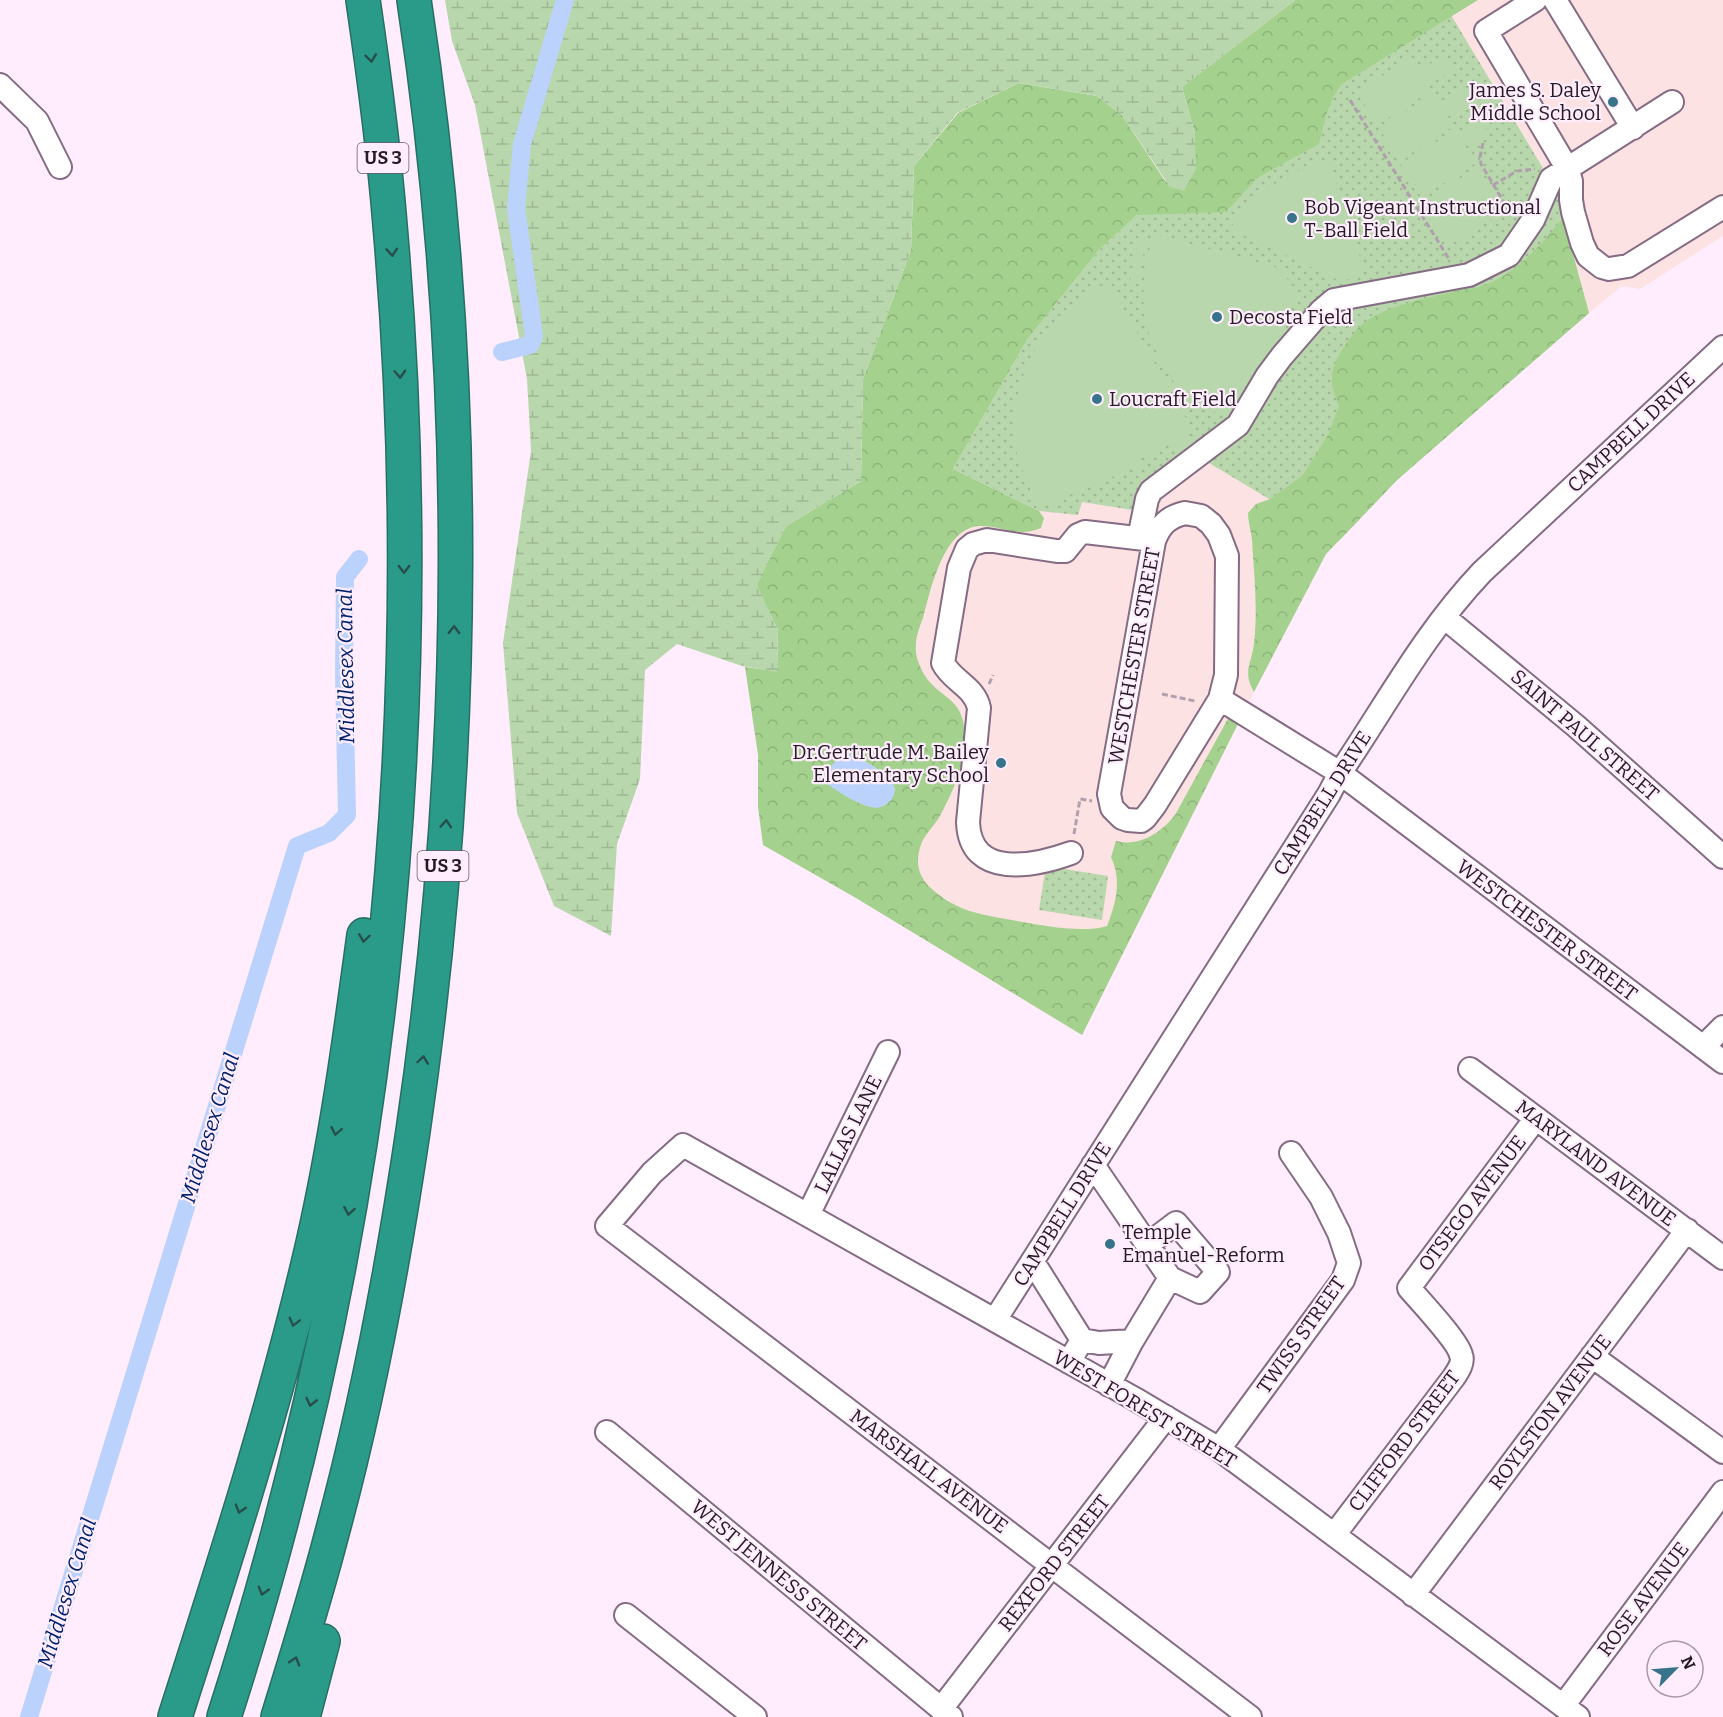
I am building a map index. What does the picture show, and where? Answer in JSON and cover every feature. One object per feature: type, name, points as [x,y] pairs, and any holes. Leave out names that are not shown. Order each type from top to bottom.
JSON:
[{"type":"highway","name":"US 3","points":[[224,1717],[289,1499],[316,1380],[351,1199],[371,1068],[390,897],[397,805],[403,651],[402,407],[395,286],[384,163],[363,0]]},
{"type":"highway","name":"US 3","points":[[278,1717],[332,1533],[386,1292],[416,1109],[432,988],[443,866],[452,733],[456,560],[453,425],[448,312],[431,130],[414,0]]},
{"type":"highway","points":[[174,1717],[267,1420],[314,1241],[348,1058],[403,651]]},
{"type":"highway","points":[[303,1717],[351,1533],[372,1426],[396,1291],[416,1109]]},
{"type":"street","points":[[1535,0],[1486,32],[1561,173],[1571,181],[1573,212],[1588,256],[1602,267],[1609,269],[1628,266],[1723,207]]},
{"type":"street","points":[[1555,0],[1633,128]]},
{"type":"street","points":[[0,85],[37,121],[60,167]]},
{"type":"street","points":[[1071,853],[1045,862],[999,864],[989,860],[977,850],[971,841],[968,822],[979,708],[975,696],[949,673],[943,663],[958,568],[967,549],[973,544],[987,540],[1065,551],[1078,535],[1085,532],[1147,539],[1147,499],[1151,491],[1239,425],[1267,376],[1282,356],[1321,311],[1334,300],[1465,276],[1509,255],[1533,220],[1551,179],[1672,102]]},
{"type":"street","name":"CAMPBELL DRIVE","points":[[995,1320],[1329,794],[1340,773],[1415,656],[1444,617],[1460,596],[1510,546],[1723,347]]},
{"type":"street","name":"WESTCHESTER STREET","points":[[1185,513],[1194,514],[1211,524],[1227,556],[1226,675],[1220,699],[1145,818],[1134,822],[1122,818],[1112,808],[1109,794],[1147,539],[1166,520],[1185,513]]},
{"type":"street","name":"SAINT PAUL STREET","points":[[1444,617],[1576,726],[1723,857]]},
{"type":"street","name":"WESTCHESTER STREET","points":[[1220,699],[1340,773],[1723,1062]]},
{"type":"street","points":[[1703,1047],[1723,1027]]},
{"type":"street","name":"LALLAS LANE","points":[[808,1215],[888,1052]]},
{"type":"street","name":"MARYLAND AVENUE","points":[[1470,1069],[1723,1258]]},
{"type":"street","name":"OTSEGO AVENUE","points":[[1409,1288],[1536,1118]]},
{"type":"street","name":"WEST FOREST STREET","points":[[607,1226],[652,1173],[683,1145],[1219,1449],[1571,1712]]},
{"type":"street","name":"TWISS STREET","points":[[1219,1449],[1343,1280],[1349,1263],[1339,1233],[1321,1197],[1291,1153]]},
{"type":"street","points":[[1093,1166],[1147,1245],[1170,1278],[1200,1292],[1218,1272],[1176,1223],[1147,1245]]},
{"type":"street","name":"MARSHALL AVENUE","points":[[607,1226],[1250,1717]]},
{"type":"street","name":"ROYLSTON AVENUE","points":[[1413,1595],[1686,1230]]},
{"type":"street","points":[[1033,1262],[1082,1340],[1099,1343],[1132,1341]]},
{"type":"street","points":[[1109,1385],[1132,1341],[1170,1278]]},
{"type":"street","name":"CLIFFORD STREET","points":[[1334,1535],[1454,1377],[1461,1363],[1462,1355],[1454,1342],[1409,1288]]},
{"type":"street","points":[[1069,1362],[1082,1340]]},
{"type":"street","points":[[1592,1356],[1723,1452]]},
{"type":"street","name":"REXFORD STREET","points":[[946,1713],[1052,1566],[1166,1417]]},
{"type":"street","name":"WEST JENNESS STREET","points":[[607,1432],[946,1713]]},
{"type":"street","name":"ROSE AVENUE","points":[[1571,1712],[1723,1492]]},
{"type":"street","points":[[626,1615],[755,1717]]},
{"type":"path","points":[[1350,100],[1450,260],[1465,276]]},
{"type":"path","points":[[1483,143],[1481,164],[1508,209]]},
{"type":"path","points":[[1493,185],[1517,171],[1527,169],[1561,173]]},
{"type":"path","points":[[1162,694],[1197,702]]},
{"type":"shaded area","name":"James S. Daley Middle School","points":[[1442,0],[1723,0],[1723,236],[1640,289],[1622,286],[1589,313],[1555,188]]},
{"type":"shaded area","name":"Dr.Gertrude M. Bailey Elementary School","points":[[1204,460],[1339,541],[1326,554],[1254,692],[1082,1035],[856,898],[763,845],[953,469],[1039,511],[1078,515],[1081,502],[1151,513],[1155,499]]},
{"type":"green space","points":[[445,0],[1295,0],[1182,87],[1195,134],[1196,169],[1184,191],[1170,187],[1122,115],[1097,96],[1019,83],[957,113],[914,166],[911,250],[863,379],[861,481],[786,526],[757,585],[778,630],[777,672],[742,666],[677,644],[645,670],[640,779],[617,844],[611,936],[554,906],[517,813],[503,643],[531,451],[527,379],[475,105],[452,41]]},
{"type":"green space","points":[[1295,0],[1442,0],[1555,188],[1589,313],[1397,480],[1339,541],[1204,460],[1155,499],[1151,513],[1082,502],[1078,515],[1039,511],[953,469],[1027,340],[1100,249],[1149,204]]},
{"type":"green space","points":[[1295,0],[1478,0],[1342,84],[1330,105],[1319,144],[1257,178],[1226,212],[1137,215],[1100,249],[1027,340],[953,469],[1039,511],[1044,518],[1041,528],[1031,531],[1022,532],[979,526],[960,534],[944,554],[929,595],[917,638],[917,658],[933,686],[955,704],[964,724],[965,739],[963,759],[953,789],[940,816],[924,839],[918,856],[921,874],[933,890],[954,905],[986,915],[1067,928],[1107,926],[1113,909],[1117,883],[1111,857],[1116,841],[1141,840],[1163,828],[1175,815],[1230,715],[1240,720],[1082,1035],[856,898],[763,845],[758,807],[758,755],[745,667],[777,671],[778,630],[756,585],[786,526],[861,481],[863,379],[911,250],[914,166],[958,113],[1019,83],[1097,96],[1122,115],[1169,187],[1195,134],[1182,87]],"holes":[[[845,753],[866,762],[890,782],[895,789],[891,799],[885,805],[869,806],[835,789],[835,761]]]},
{"type":"green space","points":[[1445,55],[1453,70],[1432,83],[1423,68]]},
{"type":"green space","points":[[1412,57],[1432,90],[1377,125],[1357,92]]},
{"type":"green space","points":[[1464,88],[1472,103],[1452,115],[1443,101]]},
{"type":"green space","points":[[1434,93],[1454,126],[1399,161],[1379,128]]},
{"type":"green space","points":[[1480,119],[1489,134],[1469,145],[1461,130]]},
{"type":"green space","points":[[1456,130],[1476,163],[1421,197],[1400,164]]},
{"type":"green space","name":"Bob Vigeant Instructional T-Ball Field","points":[[1329,161],[1362,263],[1360,271],[1355,276],[1340,281],[1231,229],[1246,207],[1273,185],[1317,163]]},
{"type":"green space","points":[[1478,167],[1505,211],[1447,247],[1420,203]]},
{"type":"green space","points":[[1563,218],[1589,313],[1397,480],[1326,554],[1254,692],[1248,673],[1254,643],[1256,604],[1248,513],[1256,504],[1270,499],[1302,476],[1328,435],[1339,406],[1333,390],[1332,377],[1342,350],[1352,335],[1376,315],[1424,299],[1485,285],[1503,276],[1531,254]]},
{"type":"green space","points":[[1139,234],[1147,235],[1138,284],[1130,282]]},
{"type":"green space","name":"Decosta Field","points":[[1153,234],[1279,268],[1295,289],[1296,299],[1283,330],[1286,334],[1237,418],[1206,409],[1193,402],[1176,385],[1157,353],[1150,336],[1144,304],[1145,272]]},
{"type":"green space","name":"Loucraft Field","points":[[1109,283],[1191,427],[1187,445],[1174,452],[1170,444],[1141,458],[1143,464],[1039,508],[1019,461],[1014,418],[1017,397],[1033,354],[1044,335],[1073,304]]},
{"type":"green space","points":[[1046,866],[1108,876],[1102,920],[1039,910]]},
{"type":"water","points":[[845,753],[872,765],[889,779],[894,787],[894,795],[888,803],[882,807],[873,808],[847,797],[826,783],[824,775]]},
{"type":"waterway","name":"Middlesex Canal","points":[[502,352],[530,345],[534,336],[516,208],[522,144],[565,0]]},
{"type":"waterway","name":"Middlesex Canal","points":[[29,1717],[297,846],[329,833],[347,815],[344,674],[345,577],[359,559]]},
{"type":"place","name":"James S. Daley Middle School","points":[[1613,102]]},
{"type":"place","name":"Bob Vigeant Instructional T-Ball Field","points":[[1292,218]]},
{"type":"place","name":"Decosta Field","points":[[1217,317]]},
{"type":"place","name":"Loucraft Field","points":[[1097,399]]},
{"type":"place","name":"Dr.Gertrude M. Bailey Elementary School","points":[[1001,763]]},
{"type":"place","name":"Temple Emanuel-Reform","points":[[1110,1244]]}]
